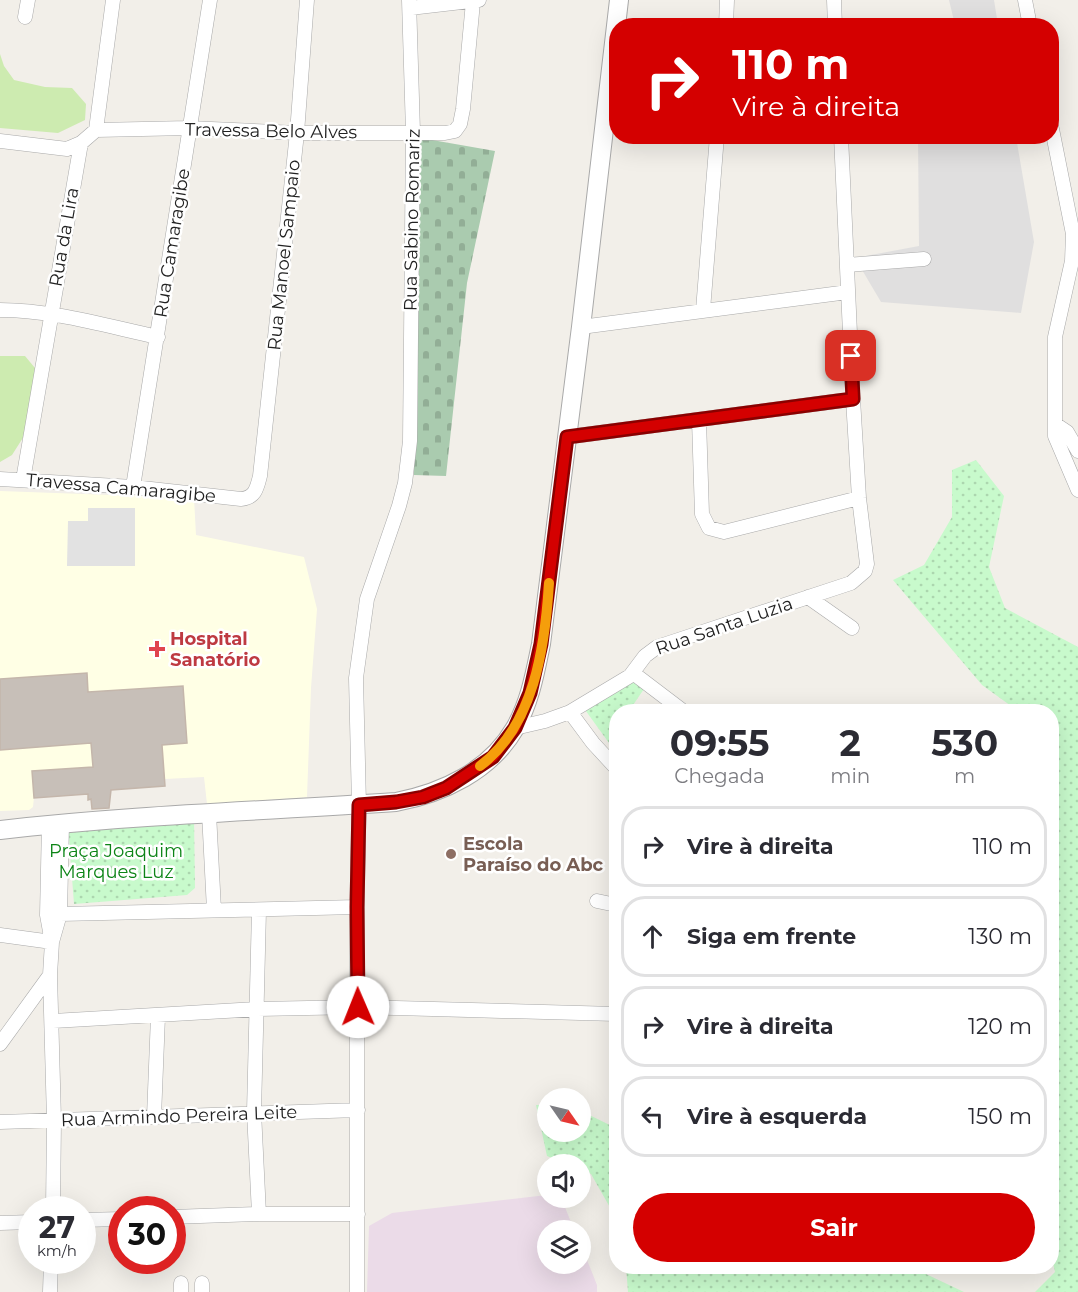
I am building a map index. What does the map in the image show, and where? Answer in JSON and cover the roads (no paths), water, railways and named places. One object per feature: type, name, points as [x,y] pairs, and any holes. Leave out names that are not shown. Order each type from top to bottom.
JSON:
[{"type":"street","points":[[25,17],[28,0]]},
{"type":"street","points":[[0,141],[67,149],[81,143],[96,130],[114,0]]},
{"type":"street","name":"Rua Camaragibe","points":[[133,487],[210,0]]},
{"type":"street","name":"Rua Manoel Sampaio","points":[[241,499],[252,496],[257,489],[260,476],[297,133],[307,0]]},
{"type":"street","points":[[618,18],[619,0]]},
{"type":"street","points":[[726,18],[727,0]]},
{"type":"street","points":[[834,0],[835,18]]},
{"type":"street","points":[[1025,0],[1028,18]]},
{"type":"street","points":[[409,4],[476,1]]},
{"type":"street","name":"Travessa Belo Alves","points":[[96,130],[189,128],[297,133],[445,133],[455,131],[460,124],[464,109],[476,1]]},
{"type":"street","name":"Rua Sabino Romariz","points":[[357,1292],[359,805],[356,678],[370,586],[399,506],[405,483],[410,441],[413,132],[409,4]]},
{"type":"street","points":[[0,830],[209,813],[396,802],[423,797],[446,788],[493,757],[515,728],[530,693],[537,665],[609,119]]},
{"type":"street","name":"Rua da Lira","points":[[23,480],[81,143]]},
{"type":"street","points":[[703,310],[716,144]]},
{"type":"street","points":[[699,420],[702,513],[709,528],[724,532],[860,498],[841,144]]},
{"type":"street","points":[[1055,144],[1073,234],[1072,261],[1055,337],[1054,436],[1078,490]]},
{"type":"street","points":[[847,265],[924,259]]},
{"type":"street","points":[[581,327],[848,292]]},
{"type":"street","points":[[0,310],[27,311],[158,337]]},
{"type":"street","points":[[567,437],[853,399]]},
{"type":"street","points":[[1055,424],[1067,432],[1078,452]]},
{"type":"street","name":"Travessa Camaragibe","points":[[0,479],[133,487],[241,499]]},
{"type":"street","name":"Rua Santa Luzia","points":[[515,728],[570,712],[633,673],[645,656],[657,647],[846,585],[859,578],[867,564],[860,498]]},
{"type":"street","points":[[808,597],[852,628]]},
{"type":"street","points":[[633,673],[674,704]]},
{"type":"street","points":[[570,712],[609,760]]},
{"type":"street","points":[[209,813],[214,910]]},
{"type":"street","points":[[52,1196],[53,1021],[50,975],[52,942],[60,914],[55,824]]},
{"type":"street","points":[[52,942],[47,915],[55,824]]},
{"type":"street","points":[[597,901],[609,904]]},
{"type":"street","points":[[60,914],[357,907]]},
{"type":"street","points":[[259,910],[254,1112],[259,1214]]},
{"type":"street","points":[[0,935],[52,942]]},
{"type":"street","points":[[0,1044],[50,975]]},
{"type":"street","points":[[53,1021],[358,1007],[609,1014]]},
{"type":"street","points":[[154,1117],[158,1016]]},
{"type":"street","name":"Rua Armindo Pereira Leite","points":[[0,1122],[358,1110]]},
{"type":"street","points":[[186,1217],[358,1214]]},
{"type":"street","points":[[0,1223],[18,1222]]},
{"type":"street","points":[[50,1292],[51,1274]]},
{"type":"place","name":"Hospital Sanatório","points":[[157,649]]},
{"type":"place","name":"Escola Paraíso do Abc","points":[[451,854]]},
{"type":"park label","name":"Praça Joaquim Marques Luz","points":[[116,861]]}]
